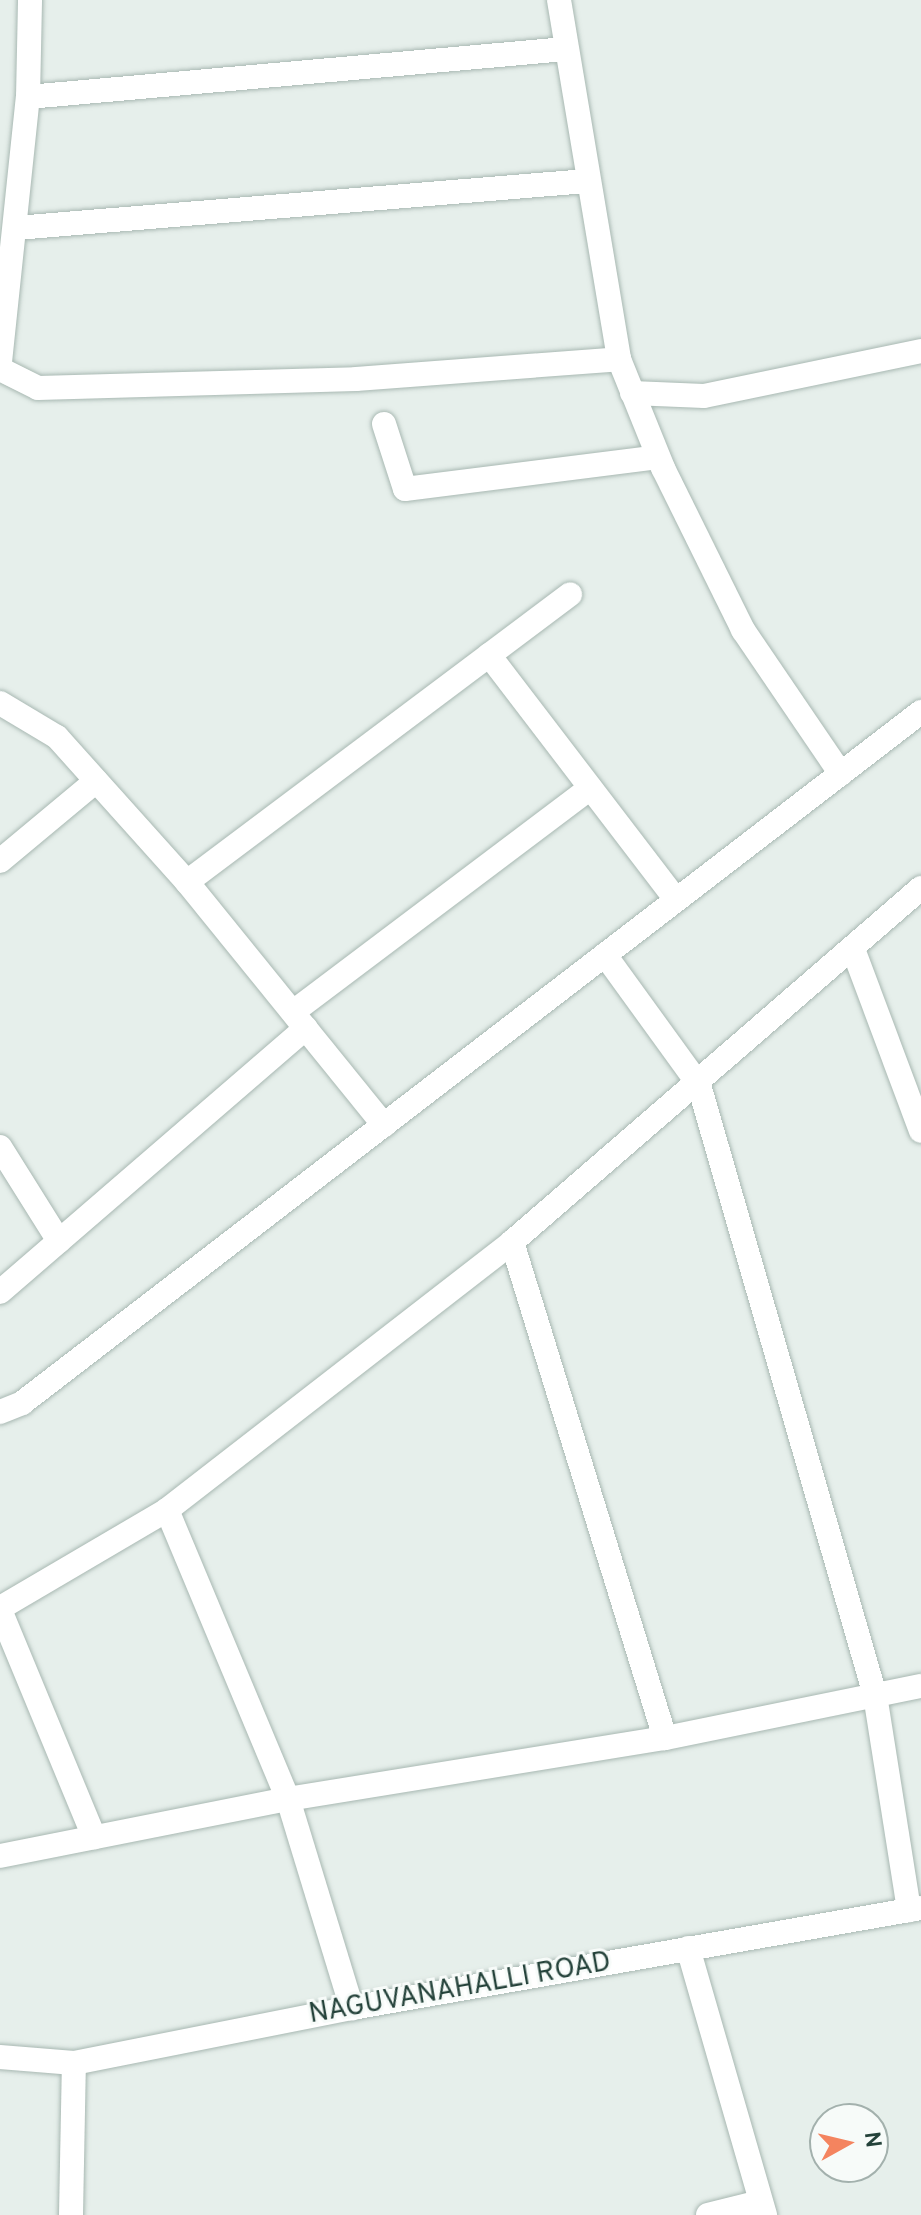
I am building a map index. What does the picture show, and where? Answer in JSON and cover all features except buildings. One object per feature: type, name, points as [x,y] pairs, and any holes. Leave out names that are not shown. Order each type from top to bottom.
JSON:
[{"type":"street","points":[[0,362],[28,97],[30,0]]},
{"type":"street","points":[[559,0],[619,359],[658,457],[743,630],[841,774]]},
{"type":"street","points":[[28,97],[566,49]]},
{"type":"street","points":[[16,228],[587,181]]},
{"type":"street","points":[[632,393],[704,396],[921,351]]},
{"type":"street","points":[[0,369],[38,388],[356,379],[619,359]]},
{"type":"street","points":[[384,424],[405,489],[658,457]]},
{"type":"street","points":[[187,882],[570,594]]},
{"type":"street","points":[[489,655],[676,900]]},
{"type":"street","points":[[0,703],[57,737],[187,882],[384,1125]]},
{"type":"street","points":[[0,1412],[22,1403],[921,712]]},
{"type":"street","points":[[0,861],[96,781]]},
{"type":"street","points":[[0,1292],[299,1020],[590,788]]},
{"type":"street","points":[[94,1837],[0,1609],[167,1510],[512,1242],[699,1085],[921,888]]},
{"type":"street","points":[[853,949],[921,1131]]},
{"type":"street","points":[[605,955],[699,1085],[875,1695],[915,1909]]},
{"type":"street","points":[[0,1147],[59,1241]]},
{"type":"street","points":[[512,1242],[665,1738]]},
{"type":"street","points":[[167,1510],[288,1799],[352,2008]]},
{"type":"street","points":[[0,1856],[288,1799],[665,1738],[921,1686]]},
{"type":"street","name":"NAGUVANAHALLI ROAD","points":[[0,2057],[74,2063],[352,2008],[915,1909]]},
{"type":"street","points":[[688,1948],[763,2209],[708,2215]]},
{"type":"street","points":[[71,2215],[74,2063]]}]
